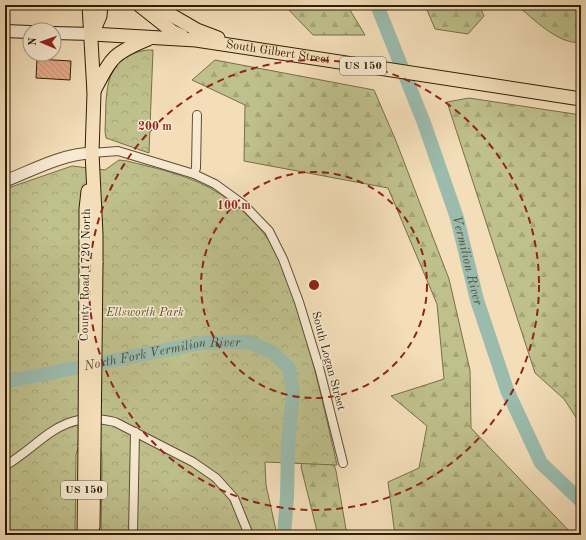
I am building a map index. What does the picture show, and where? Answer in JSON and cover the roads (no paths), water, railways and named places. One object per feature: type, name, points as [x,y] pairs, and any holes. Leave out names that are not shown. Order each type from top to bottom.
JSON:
[{"type":"main road","name":"County Road 1720 North","points":[[89,5],[92,34],[94,93],[92,153],[96,234],[91,263],[89,445]]},
{"type":"main road","points":[[62,33],[92,34],[100,16],[100,5]]},
{"type":"main road","points":[[139,5],[172,32],[196,35]]},
{"type":"main road","points":[[154,5],[196,35]]},
{"type":"main road","points":[[5,32],[22,32]]},
{"type":"main road","name":"South Gilbert Street","points":[[92,34],[154,37],[196,35],[236,46],[581,99]]},
{"type":"main road","points":[[94,93],[114,56],[122,50],[154,37]]},
{"type":"main road","name":"US 150","points":[[84,535],[89,445]]},
{"type":"main road","name":"US 150","points":[[89,445],[93,535]]},
{"type":"street","points":[[194,174],[196,168],[197,114]]},
{"type":"street","name":"South Logan Street","points":[[92,153],[118,152],[194,174],[214,184],[244,205],[269,231],[283,259],[299,302],[320,371],[343,463]]},
{"type":"street","points":[[5,182],[48,163],[77,154],[92,153]]},
{"type":"street","points":[[5,466],[18,458],[54,429],[70,420],[105,420],[120,424],[193,462],[216,478],[234,498],[249,535]]},
{"type":"street","points":[[133,535],[135,432]]},
{"type":"waterway","name":"Vermilion River","points":[[377,5],[424,123],[457,218],[477,300],[507,390],[541,463],[581,501]]},
{"type":"waterway","name":"North Fork Vermilion River","points":[[5,382],[201,343],[248,342],[272,352],[289,368],[293,393],[288,445],[287,497],[284,535]]},
{"type":"park label","name":"Ellsworth Park","points":[[145,313]]}]
